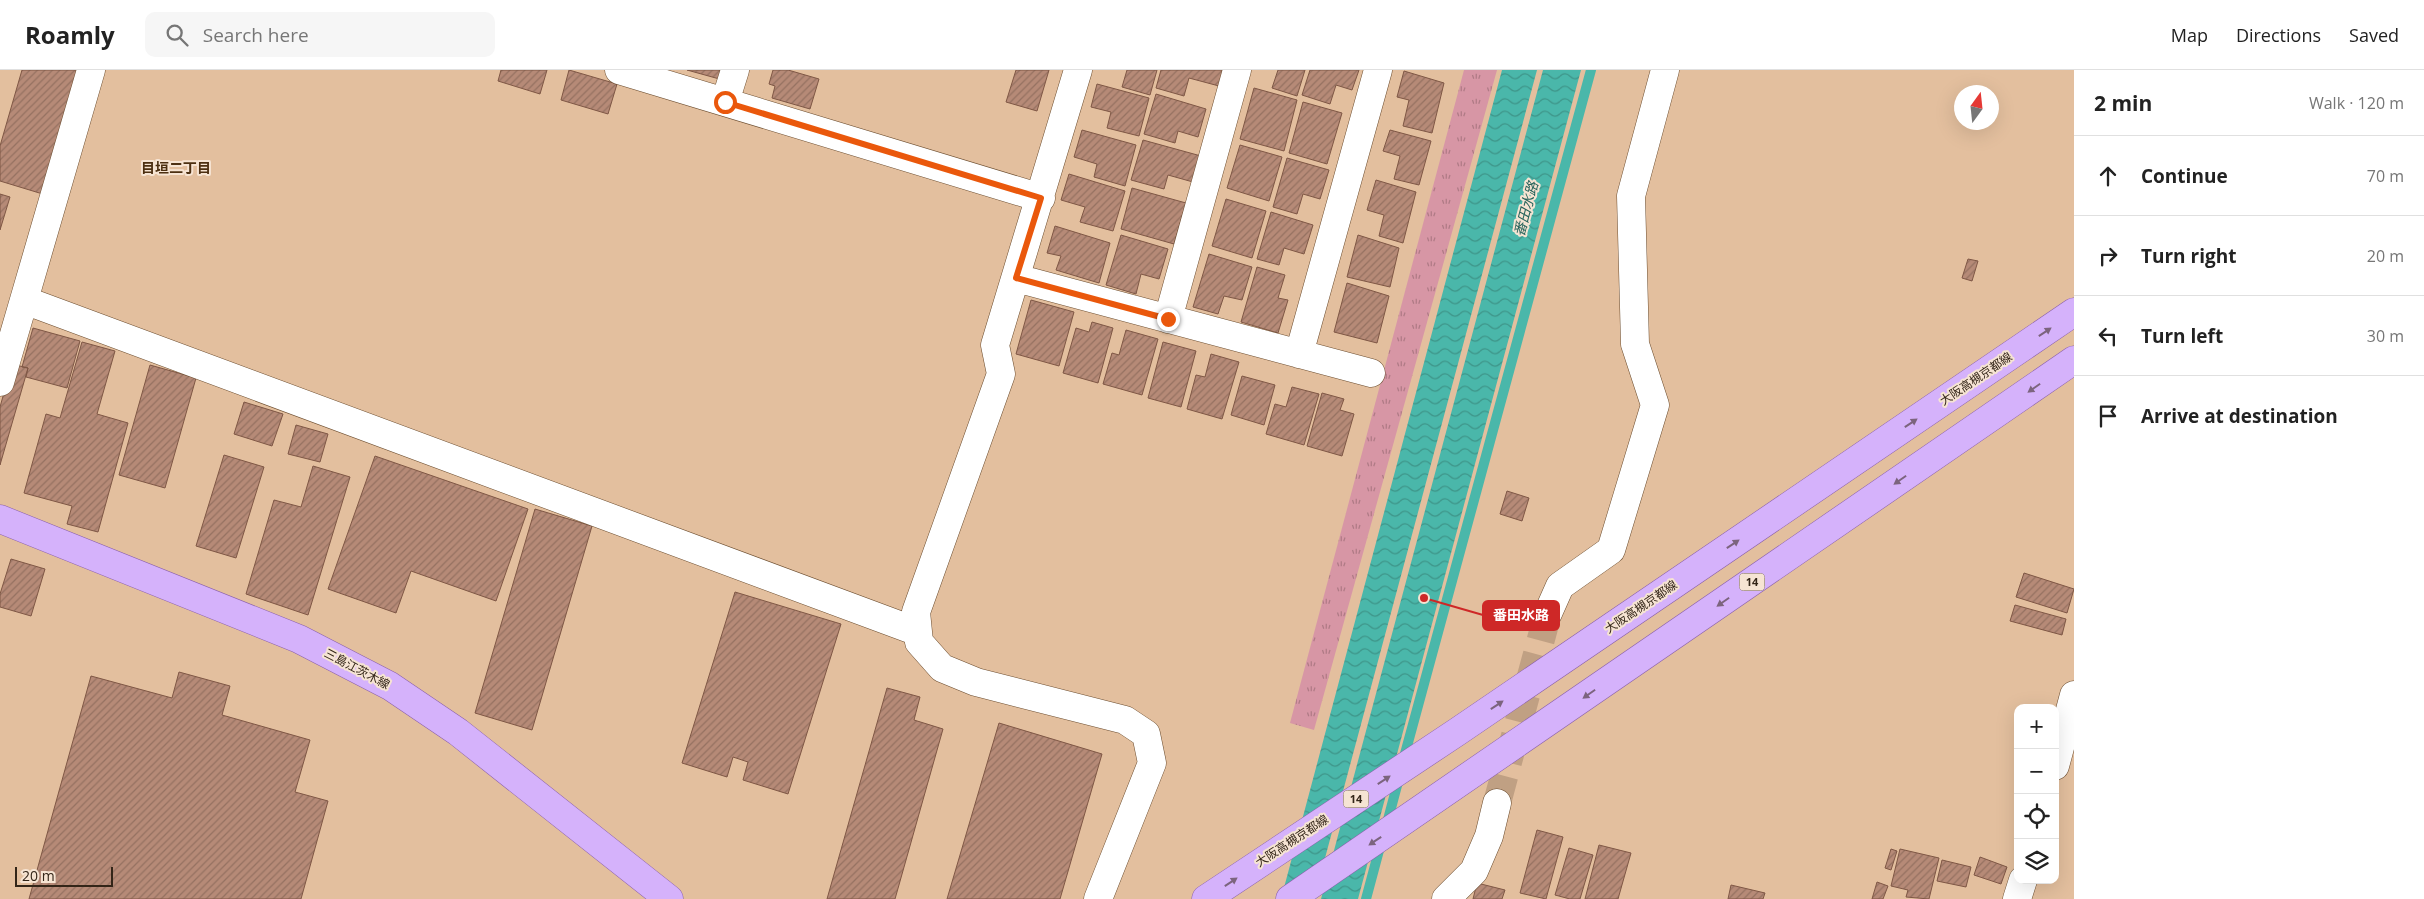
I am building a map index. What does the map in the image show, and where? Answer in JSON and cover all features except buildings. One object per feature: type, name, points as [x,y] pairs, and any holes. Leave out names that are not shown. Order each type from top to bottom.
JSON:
[{"type":"main road","name":"大阪高槻京都線","points":[[1206,899],[1457,732],[2074,312]]},
{"type":"main road","name":"14","points":[[1290,899],[2074,360]]},
{"type":"main road","name":"三島江茨木線","points":[[0,519],[299,639],[390,686],[458,732],[669,899]]},
{"type":"street","points":[[0,382],[91,70]]},
{"type":"street","points":[[619,70],[1041,198]]},
{"type":"street","points":[[725,102],[735,70]]},
{"type":"street","points":[[1078,70],[1041,198],[995,345],[1001,374],[916,612],[919,642],[942,668],[976,682],[1125,720],[1146,734],[1152,763],[1098,899]]},
{"type":"street","points":[[1168,319],[1237,70]]},
{"type":"street","points":[[1299,354],[1378,70]]},
{"type":"street","points":[[1548,613],[1560,586],[1612,550],[1655,405],[1635,344],[1631,196],[1665,70]]},
{"type":"street","points":[[1016,278],[1371,373]]},
{"type":"street","points":[[24,300],[918,632]]},
{"type":"street","points":[[2059,751],[2074,696]]},
{"type":"street","points":[[1446,899],[1474,871],[1489,836],[1497,803]]},
{"type":"street","points":[[2017,899],[2022,884]]},
{"type":"green space","points":[[1464,70],[1497,70],[1314,730],[1290,723]]},
{"type":"water","points":[[1502,70],[1537,70],[1314,899],[1281,899]]},
{"type":"water","points":[[1543,70],[1581,70],[1358,899],[1321,899]]},
{"type":"waterway","points":[[1403,761],[1591,70]]},
{"type":"waterway","points":[[1386,827],[1399,778]]},
{"type":"waterway","points":[[1366,899],[1381,843]]},
{"type":"tunnel","points":[[1497,803],[1548,613]]},
{"type":"place","name":"番田水路","points":[[1424,598]]},
{"type":"district","name":"目垣二丁目","points":[[176,168]]},
{"type":"route","points":[[725,102],[1041,198],[1016,278],[1168,319]]}]
